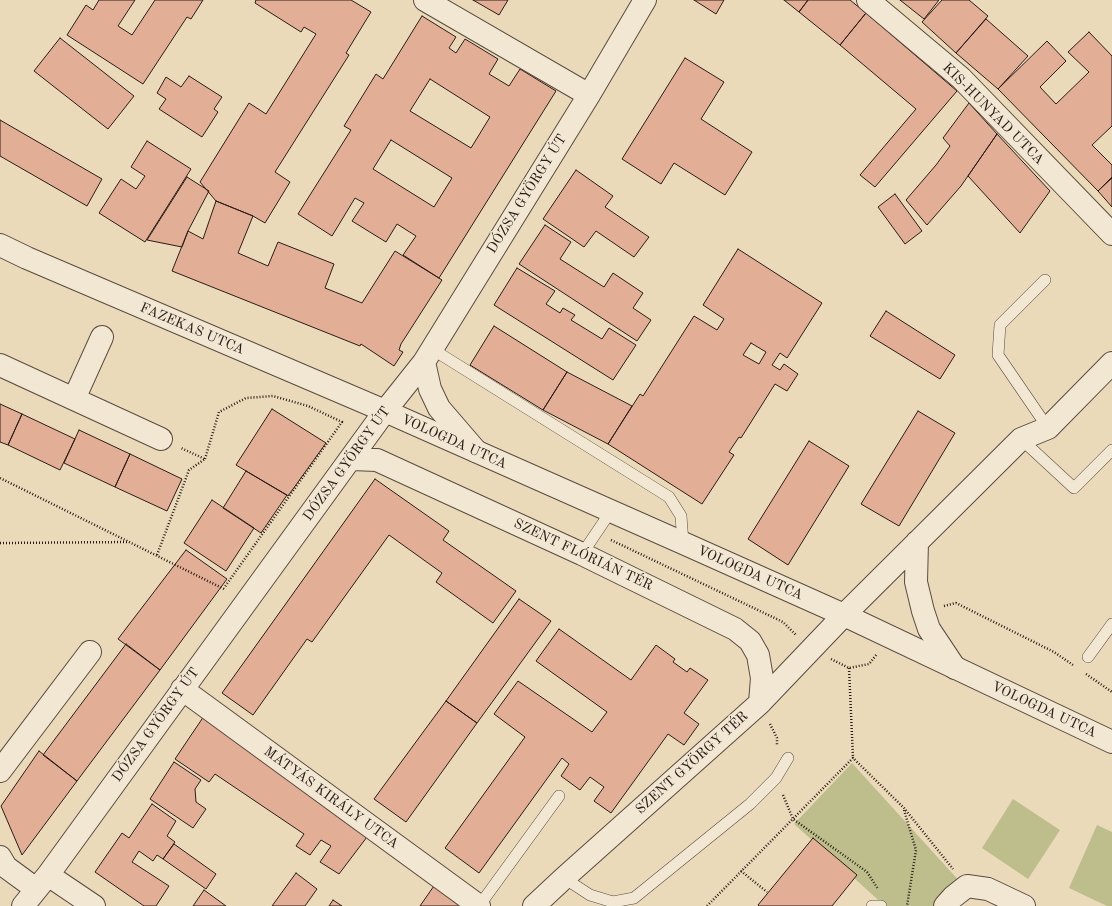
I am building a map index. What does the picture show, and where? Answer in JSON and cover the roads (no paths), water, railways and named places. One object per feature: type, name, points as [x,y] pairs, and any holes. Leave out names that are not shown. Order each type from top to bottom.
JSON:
[{"type":"street","points":[[425,0],[589,95]]},
{"type":"street","name":"DÓZSA GYÖRGY ÚT","points":[[36,890],[351,460],[385,411],[428,355],[589,95],[645,0]]},
{"type":"street","name":"KIS-HUNYAD UTCA","points":[[868,0],[961,78],[1112,234]]},
{"type":"street","name":"FAZEKAS UTCA","points":[[0,245],[34,261],[385,411]]},
{"type":"street","points":[[74,399],[102,337]]},
{"type":"street","points":[[428,355],[430,389],[439,408],[476,451]]},
{"type":"street","points":[[1021,439],[1048,428],[1112,363]]},
{"type":"street","points":[[0,365],[161,439]]},
{"type":"street","name":"VOLOGDA UTCA","points":[[385,411],[683,542],[844,615],[1112,742]]},
{"type":"street","name":"SZENT GYÖRGY TÉR","points":[[534,906],[760,703],[844,615],[1021,439]]},
{"type":"street","name":"SZENT FLÓRIÁN TÉR","points":[[351,460],[377,460],[582,554],[735,629],[750,641],[758,655],[762,678],[760,703]]},
{"type":"street","points":[[917,542],[916,582],[923,611],[929,629],[955,668]]},
{"type":"street","points":[[0,771],[90,652]]},
{"type":"street","name":"MÁTYÁS KIRÁLY UTCA","points":[[182,689],[479,906]]},
{"type":"street","points":[[0,857],[6,867],[36,890],[94,906]]},
{"type":"street","points":[[945,906],[966,886],[988,889],[1024,906]]},
{"type":"lane","points":[[1045,280],[1000,325],[998,355],[1048,428]]},
{"type":"lane","points":[[428,355],[669,497],[681,516],[683,542]]},
{"type":"lane","points":[[1021,439],[1074,488],[1112,450]]},
{"type":"lane","points":[[582,554],[611,511]]},
{"type":"lane","points":[[1088,657],[1112,624]]},
{"type":"lane","points":[[564,878],[590,895],[613,902],[634,898],[750,804],[776,778],[788,758]]},
{"type":"lane","points":[[479,906],[559,796]]},
{"type":"lane","points":[[872,906],[881,900]]}]
